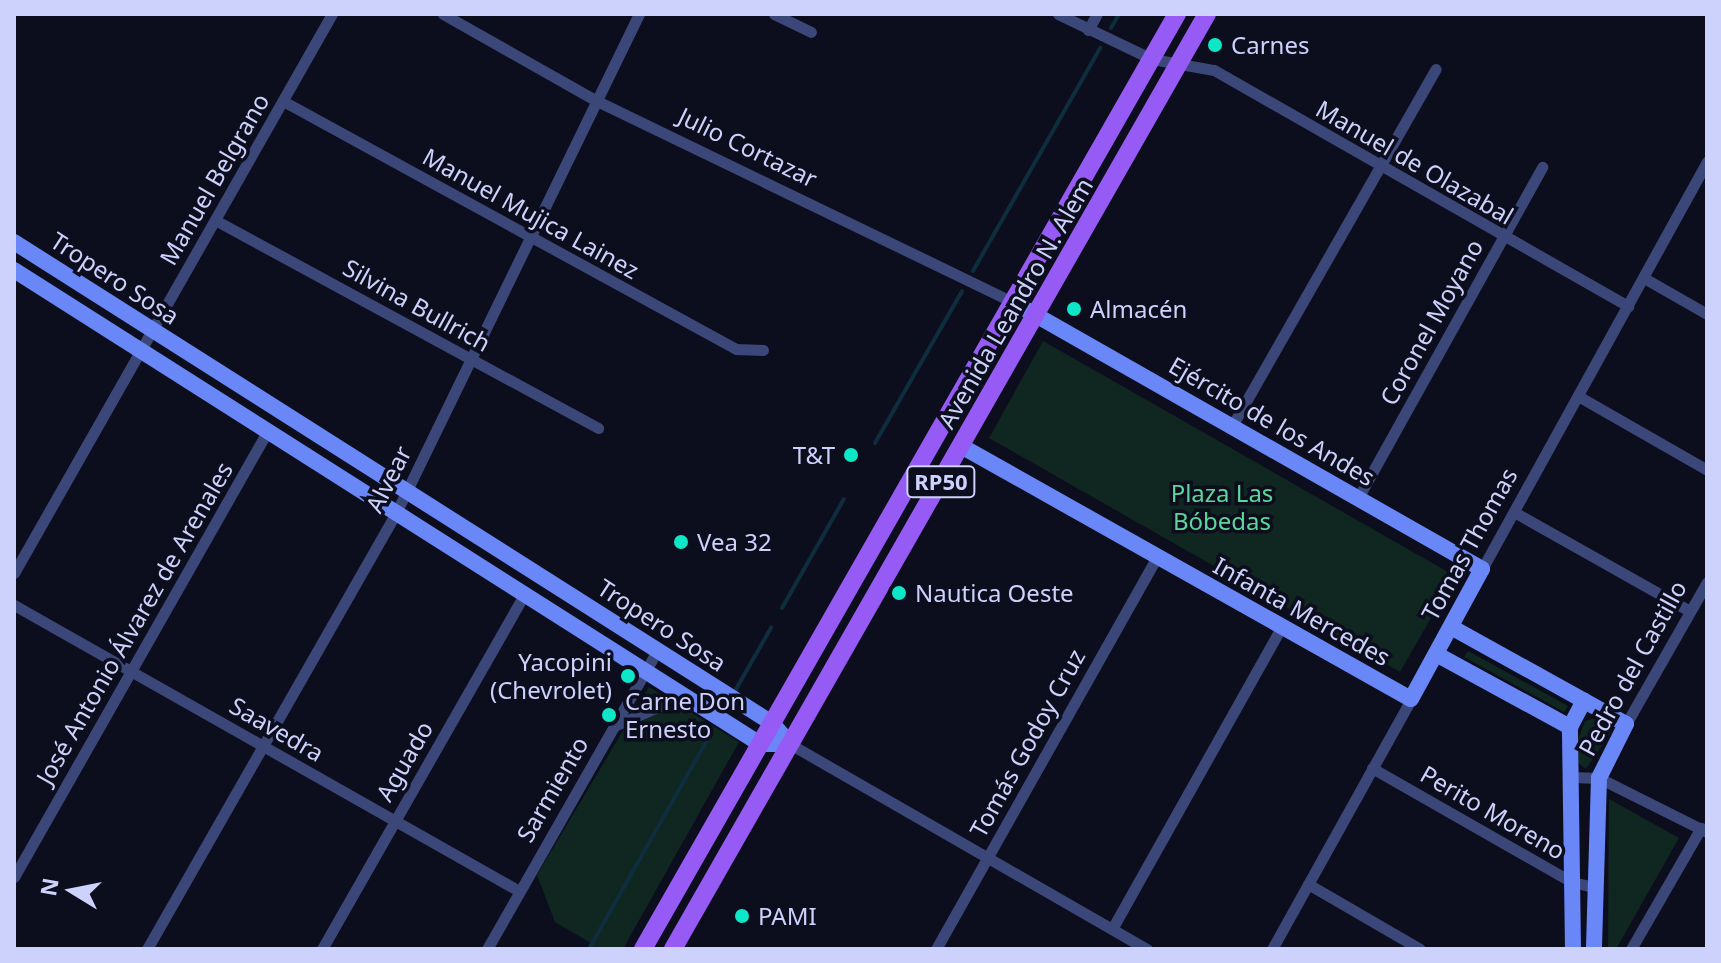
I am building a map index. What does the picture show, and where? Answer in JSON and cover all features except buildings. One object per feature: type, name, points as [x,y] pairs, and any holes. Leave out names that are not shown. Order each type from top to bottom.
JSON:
[{"type":"main road","name":"Avenida Leandro N. Alem","points":[[643,949],[1177,14]]},
{"type":"main road","name":"Avenida Leandro N. Alem","points":[[673,949],[1207,14]]},
{"type":"street","name":"Manuel Belgrano","points":[[14,573],[332,14]]},
{"type":"street","name":"Julio Cortazar","points":[[443,14],[597,101],[1037,313]]},
{"type":"street","name":"Alvear","points":[[147,949],[396,513],[639,14]]},
{"type":"street","points":[[774,14],[811,32]]},
{"type":"street","name":"Manuel de Olazabal","points":[[1058,14],[1152,59],[1214,70],[1381,169],[1628,306]]},
{"type":"street","points":[[1088,30],[1097,14]]},
{"type":"street","points":[[1232,426],[1436,69]]},
{"type":"street","name":"Manuel Mujica Lainez","points":[[283,101],[530,239],[736,349],[763,350]]},
{"type":"street","name":"Tomas Thomas","points":[[1272,949],[1707,161]]},
{"type":"street","name":"Coronel Moyano","points":[[1358,498],[1542,167]]},
{"type":"street","name":"Silvina Bullrich","points":[[215,220],[598,428]]},
{"type":"street","name":"Tropero Sosa","points":[[14,242],[772,723],[790,744]]},
{"type":"street","name":"Tropero Sosa","points":[[16,275],[760,744]]},
{"type":"street","points":[[1644,278],[1707,314]]},
{"type":"street","name":"Ejército de los Andes","points":[[1037,313],[1482,569]]},
{"type":"street","points":[[1578,396],[1707,470]]},
{"type":"street","name":"José Antonio Álvarez de Arenales","points":[[14,877],[267,432]]},
{"type":"street","name":"Infanta Mercedes","points":[[961,446],[1411,699]]},
{"type":"street","points":[[1514,512],[1690,611]]},
{"type":"street","name":"Tomás Godoy Cruz","points":[[936,949],[1157,557]]},
{"type":"street","name":"Pedro del Castillo","points":[[1599,778],[1626,724],[1707,582]]},
{"type":"street","name":"Aguado","points":[[322,949],[524,595]]},
{"type":"street","name":"Saavedra","points":[[14,605],[519,891]]},
{"type":"street","points":[[1112,929],[1282,626]]},
{"type":"street","points":[[1451,627],[1626,724]]},
{"type":"street","name":"Sarmiento","points":[[487,949],[657,651]]},
{"type":"street","points":[[1436,654],[1570,727]]},
{"type":"street","points":[[1573,949],[1570,727],[1584,701]]},
{"type":"street","points":[[613,726],[660,706],[698,705]]},
{"type":"street","points":[[760,744],[790,744],[1147,949]]},
{"type":"street","name":"Perito Moreno","points":[[1372,768],[1572,882],[1594,887]]},
{"type":"street","points":[[1572,777],[1599,778],[1704,830],[1631,949]]},
{"type":"street","points":[[1594,949],[1599,778]]},
{"type":"street","points":[[1308,884],[1420,949]]},
{"type":"green space","name":"Plaza Las Bóbedas","points":[[1043,341],[1455,576],[1400,672],[989,438]]},
{"type":"green space","points":[[1468,651],[1568,706],[1564,712],[1464,657]]},
{"type":"green space","points":[[649,687],[739,742],[623,949],[588,949],[591,943],[555,922],[537,875]]},
{"type":"green space","points":[[1596,718],[1611,732],[1586,769],[1577,762],[1577,742],[1585,721]]},
{"type":"green space","points":[[1609,799],[1679,838],[1616,949],[1608,949]]},
{"type":"waterway","points":[[1111,28],[1119,14]]},
{"type":"waterway","points":[[973,271],[1100,48]]},
{"type":"waterway","points":[[875,443],[962,291]]},
{"type":"waterway","points":[[782,608],[844,499]]},
{"type":"waterway","points":[[735,691],[771,628]]},
{"type":"waterway","points":[[590,947],[712,731]]},
{"type":"place","name":"Carnes","points":[[1215,45]]},
{"type":"place","name":"Almacén","points":[[1074,309]]},
{"type":"place","name":"T&T","points":[[851,455]]},
{"type":"place","name":"Vea 32","points":[[681,542]]},
{"type":"place","name":"Nautica Oeste","points":[[899,593]]},
{"type":"place","name":"Yacopini (Chevrolet)","points":[[628,676]]},
{"type":"place","name":"Carne Don Ernesto","points":[[609,715]]},
{"type":"place","name":"PAMI","points":[[742,916]]}]
